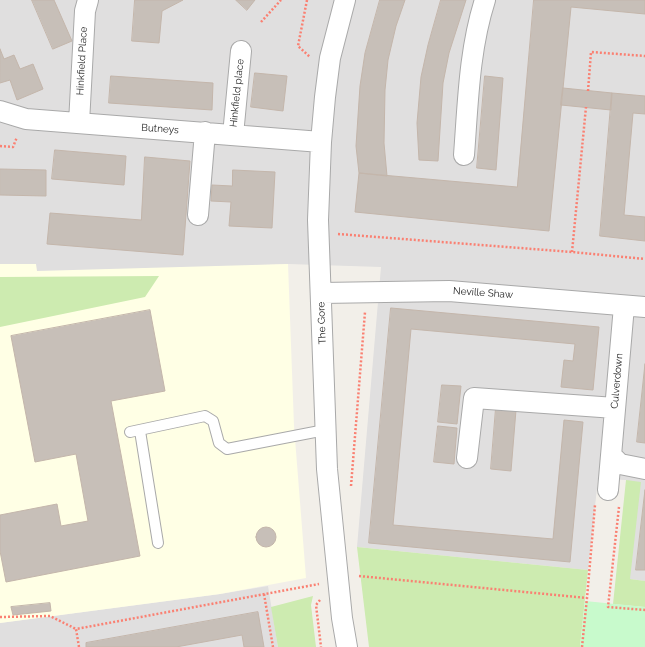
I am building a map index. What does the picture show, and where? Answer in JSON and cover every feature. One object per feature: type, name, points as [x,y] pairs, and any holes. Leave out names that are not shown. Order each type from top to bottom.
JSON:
[{"type":"street","name":"Hinkfield Place","points":[[79,123],[85,11],[88,0]]},
{"type":"street","name":"The Gore","points":[[345,0],[330,58],[321,142],[318,220],[325,430],[332,522],[342,618],[347,647]]},
{"type":"street","points":[[464,155],[469,85],[476,33],[485,0]]},
{"type":"street","name":"Hinkfield place","points":[[233,135],[241,50]]},
{"type":"street","name":"Butneys","points":[[0,111],[26,119],[321,142]]},
{"type":"street","points":[[198,215],[205,132]]},
{"type":"street","name":"Neville Shaw","points":[[321,293],[442,290],[645,307]]},
{"type":"street","name":"Culverdown","points":[[608,497],[624,306]]},
{"type":"street","points":[[467,458],[474,398],[615,408]]},
{"type":"street","points":[[611,455],[620,464],[645,469]]},
{"type":"lane","points":[[130,432],[205,416],[213,421],[219,443],[227,449],[325,430]]},
{"type":"lane","points":[[140,430],[158,543]]},
{"type":"path","points":[[261,22],[281,0]]},
{"type":"path","points":[[307,0],[298,46],[316,61]]},
{"type":"path","points":[[588,91],[592,52],[645,56]]},
{"type":"path","points":[[572,252],[586,107]]},
{"type":"path","points":[[331,234],[645,259]]},
{"type":"path","points":[[351,487],[366,307]]},
{"type":"path","points":[[582,647],[587,598],[608,497]]},
{"type":"path","points":[[608,497],[608,607],[645,610]]},
{"type":"path","points":[[352,575],[587,598]]},
{"type":"path","points":[[0,616],[50,616],[76,629],[321,583]]},
{"type":"path","points":[[264,594],[273,647]]},
{"type":"path","points":[[76,629],[79,647]]},
{"type":"shaded area","points":[[0,0],[645,0],[645,581],[630,579],[626,480],[598,479],[588,570],[357,547],[381,267],[288,264],[43,274],[0,268]]},
{"type":"shaded area","points":[[0,264],[36,264],[37,271],[288,264],[294,426],[306,578],[220,594],[0,623]]},
{"type":"shaded area","points":[[268,586],[278,647],[0,647],[0,623],[220,594]]},
{"type":"green space","points":[[159,276],[145,297],[0,327],[0,277]]},
{"type":"green space","points":[[626,480],[641,482],[630,579],[645,581],[645,607],[613,604]]},
{"type":"green space","points":[[357,547],[588,570],[580,647],[369,647]]},
{"type":"green space","points":[[313,596],[311,605],[316,647],[278,647],[271,607]]},
{"type":"green space","points":[[585,601],[645,607],[645,647],[580,647]]},
{"type":"building","points":[[32,0],[54,0],[72,41],[53,49]]},
{"type":"building","points":[[135,0],[183,0],[162,11],[159,43],[132,41]]},
{"type":"building","points":[[236,0],[255,0],[247,10]]},
{"type":"building","points":[[380,0],[405,0],[396,26],[388,60],[385,90],[384,143],[387,176],[359,173],[356,146],[360,86],[365,53]]},
{"type":"building","points":[[441,0],[466,0],[449,53],[443,83],[438,161],[419,160],[417,123],[421,77],[428,45]]},
{"type":"building","points":[[534,0],[645,0],[645,14],[571,7],[549,231],[355,212],[359,173],[517,187]]},
{"type":"building","points":[[0,49],[4,59],[14,55],[20,69],[33,64],[43,89],[17,100],[10,80],[0,83]]},
{"type":"building","points":[[255,73],[287,76],[283,111],[251,107]]},
{"type":"building","points":[[111,76],[213,83],[212,110],[109,103]]},
{"type":"building","points":[[485,76],[503,78],[496,170],[477,168]]},
{"type":"building","points":[[563,88],[612,93],[611,110],[561,105]]},
{"type":"building","points":[[612,93],[645,96],[645,114],[633,113],[624,215],[645,217],[645,241],[600,236]]},
{"type":"building","points":[[55,150],[126,156],[124,185],[52,179]]},
{"type":"building","points":[[145,157],[190,161],[183,255],[47,244],[50,213],[141,220]]},
{"type":"building","points":[[0,169],[46,170],[46,196],[0,195]]},
{"type":"building","points":[[233,170],[275,172],[272,228],[229,226],[231,202],[211,201],[212,185],[232,186]]},
{"type":"building","points":[[391,308],[599,327],[593,390],[561,387],[564,360],[573,361],[575,344],[411,329],[393,525],[553,539],[564,420],[583,422],[570,562],[369,543]]},
{"type":"building","points":[[150,310],[165,391],[111,401],[140,556],[6,582],[0,551],[0,515],[57,504],[61,526],[88,521],[76,454],[35,462],[11,336]]},
{"type":"building","points":[[645,364],[645,443],[637,442]]},
{"type":"building","points":[[442,385],[461,386],[457,424],[438,422]]},
{"type":"building","points":[[496,408],[516,410],[511,471],[491,469]]},
{"type":"building","points":[[438,426],[457,428],[454,464],[434,462]]},
{"type":"building","points":[[645,490],[645,570],[636,570]]},
{"type":"building","points":[[266,527],[273,530],[276,537],[273,544],[266,547],[259,544],[256,537],[259,530]]},
{"type":"building","points":[[50,603],[51,611],[13,615],[11,607]]},
{"type":"building","points":[[258,612],[264,647],[244,647],[242,635],[176,647],[86,647],[86,643]]}]
